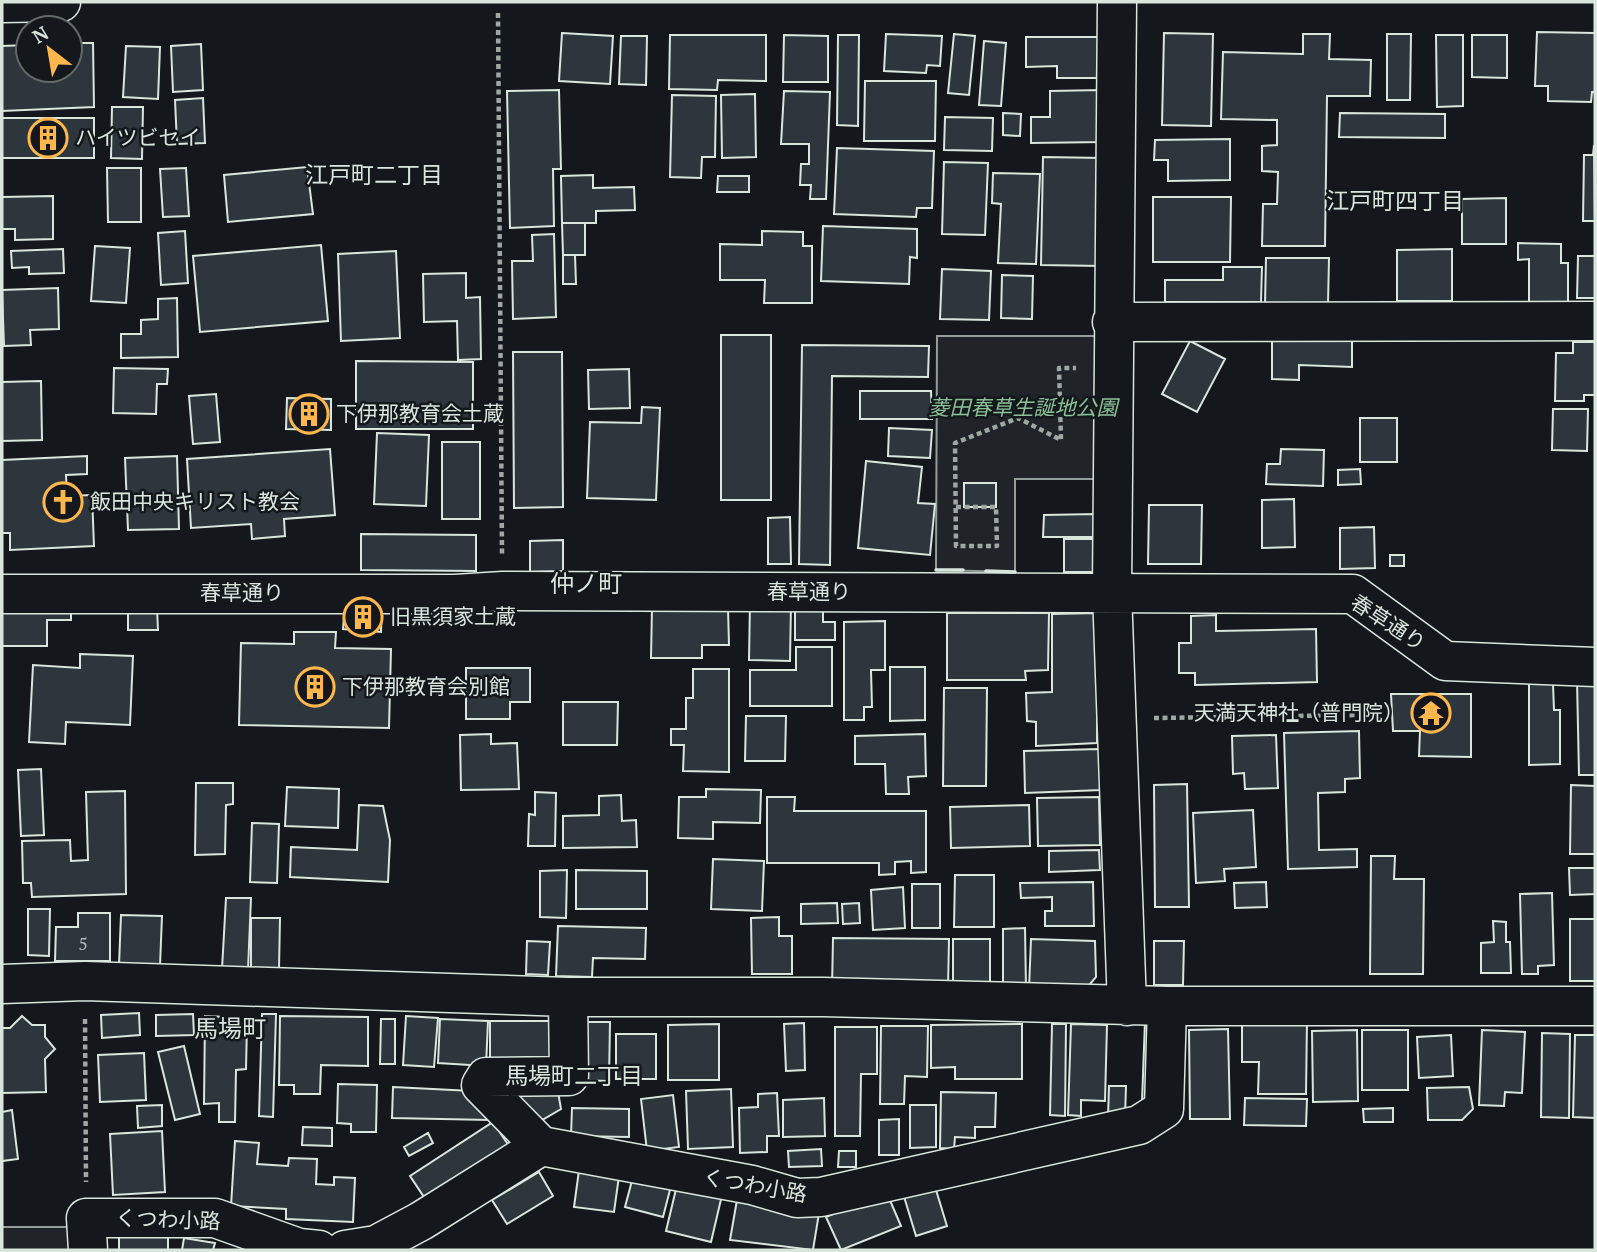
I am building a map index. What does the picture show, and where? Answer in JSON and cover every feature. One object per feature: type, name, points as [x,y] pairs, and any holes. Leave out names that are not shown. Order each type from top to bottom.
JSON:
[{"type":"street","points":[[2,4],[61,2]]},
{"type":"street","points":[[1117,2],[1112,322],[1112,592],[1127,1006]]},
{"type":"street","points":[[1112,322],[1595,321]]},
{"type":"street","name":"春草通り","points":[[2,594],[455,594],[503,591],[1353,594],[1445,661],[1595,667]]},
{"type":"street","points":[[2,984],[85,981],[568,997],[822,997],[1127,1006],[1595,1006]]},
{"type":"street","points":[[345,1250],[376,1245],[410,1227],[541,1146],[481,1085],[486,1077],[569,1076],[568,997]]},
{"type":"street","name":"くつわ小路","points":[[541,1146],[752,1185],[797,1198],[821,1197],[1139,1125],[1164,1109],[1167,1006]]},
{"type":"street","name":"くつわ小路","points":[[87,1234],[215,1217],[299,1248],[319,1250]]},
{"type":"path","points":[[498,13],[503,591]]},
{"type":"path","points":[[956,507],[996,507],[997,546],[956,546],[955,443],[1018,418],[1061,440],[1059,368],[1085,368]]},
{"type":"path","points":[[1118,718],[1362,715]]},
{"type":"path","points":[[85,981],[87,1234]]},
{"type":"green space","name":"菱田春草生誕地公園","points":[[937,336],[1098,336],[1097,479],[1015,479],[1015,572],[936,570]]},
{"type":"green space","points":[[2,1227],[73,1227],[74,1250],[2,1250]]},
{"type":"building","points":[[1537,32],[1595,33],[1595,92],[1592,92],[1591,102],[1548,101],[1548,86],[1535,86]]},
{"type":"building","points":[[562,33],[613,36],[610,84],[559,81]]},
{"type":"building","points":[[1164,33],[1213,34],[1211,126],[1162,125]]},
{"type":"building","points":[[886,34],[942,36],[940,66],[927,65],[926,73],[884,71]]},
{"type":"building","points":[[954,34],[975,36],[969,95],[948,93]]},
{"type":"building","points":[[1303,34],[1330,34],[1329,59],[1371,60],[1370,96],[1327,96],[1325,246],[1262,246],[1263,204],[1277,204],[1278,172],[1262,171],[1262,146],[1277,145],[1277,120],[1221,119],[1223,52],[1303,54]]},
{"type":"building","points":[[1387,34],[1411,34],[1410,100],[1387,100]]},
{"type":"building","points":[[670,35],[766,35],[766,81],[718,80],[717,90],[669,89]]},
{"type":"building","points":[[784,35],[828,36],[828,82],[783,82]]},
{"type":"building","points":[[838,35],[859,35],[858,126],[837,125]]},
{"type":"building","points":[[1436,35],[1463,35],[1463,106],[1437,107]]},
{"type":"building","points":[[1472,35],[1507,35],[1507,78],[1472,77]]},
{"type":"building","points":[[621,36],[647,36],[646,85],[619,84]]},
{"type":"building","points":[[1026,37],[1098,37],[1098,78],[1057,78],[1057,66],[1026,67]]},
{"type":"building","points":[[984,41],[1006,43],[1001,106],[979,105]]},
{"type":"building","points":[[84,43],[93,43],[94,107],[2,111],[2,46],[14,46],[14,84],[84,84]]},
{"type":"building","points":[[201,44],[203,90],[173,92],[171,46]]},
{"type":"building","points":[[126,46],[160,47],[158,99],[123,97]]},
{"type":"building","points":[[865,81],[936,81],[935,141],[864,141]]},
{"type":"building","points":[[559,90],[561,169],[553,169],[554,226],[510,228],[507,91]]},
{"type":"building","points":[[1102,90],[1103,142],[1031,143],[1031,117],[1050,117],[1050,91]]},
{"type":"building","points":[[784,91],[830,92],[826,199],[810,199],[811,185],[800,185],[801,164],[809,164],[809,144],[781,144]]},
{"type":"building","points":[[755,94],[756,157],[722,158],[721,95]]},
{"type":"building","points":[[672,95],[716,96],[715,157],[702,157],[701,178],[670,177]]},
{"type":"building","points":[[203,98],[205,143],[177,144],[175,100]]},
{"type":"building","points":[[112,107],[143,107],[142,159],[111,158]]},
{"type":"building","points":[[1003,113],[1021,114],[1020,136],[1003,135]]},
{"type":"building","points":[[1340,113],[1445,114],[1445,138],[1339,137]]},
{"type":"building","points":[[945,117],[993,118],[992,151],[944,150]]},
{"type":"building","name":"ハイツビセイ","points":[[2,118],[94,118],[94,158],[2,158]]},
{"type":"building","points":[[1230,139],[1230,180],[1168,181],[1168,160],[1154,160],[1155,140]]},
{"type":"building","points":[[1594,145],[1595,221],[1583,221],[1584,155],[1593,155]]},
{"type":"building","points":[[837,148],[934,151],[932,208],[917,208],[916,217],[834,214]]},
{"type":"building","points":[[1043,157],[1103,158],[1101,266],[1041,265]]},
{"type":"building","points":[[944,162],[988,163],[985,235],[942,234]]},
{"type":"building","points":[[307,167],[313,214],[228,222],[224,175]]},
{"type":"building","points":[[107,168],[141,168],[141,222],[108,222]]},
{"type":"building","points":[[186,168],[189,216],[163,217],[160,169]]},
{"type":"building","points":[[993,173],[1040,174],[1036,264],[998,263],[1001,204],[992,203]]},
{"type":"building","points":[[593,175],[593,188],[634,187],[635,210],[596,211],[596,223],[562,223],[561,176]]},
{"type":"building","points":[[718,176],[749,176],[749,192],[717,192]]},
{"type":"building","points":[[53,196],[53,239],[15,240],[15,229],[2,229],[2,197]]},
{"type":"building","points":[[1153,197],[1231,197],[1230,262],[1153,262]]},
{"type":"building","points":[[1506,198],[1506,244],[1462,244],[1462,199]]},
{"type":"building","points":[[562,223],[585,223],[585,255],[563,255]]},
{"type":"building","points":[[823,226],[917,229],[917,258],[910,257],[909,284],[821,281]]},
{"type":"building","points":[[185,231],[188,283],[161,285],[158,233]]},
{"type":"building","points":[[762,231],[803,232],[803,246],[812,246],[812,303],[764,303],[765,280],[720,280],[720,244],[762,245]]},
{"type":"building","points":[[554,234],[556,317],[513,319],[512,261],[533,261],[532,235]]},
{"type":"building","points":[[1518,243],[1561,244],[1561,263],[1568,263],[1568,305],[1529,305],[1529,259],[1518,260]]},
{"type":"building","points":[[321,245],[328,321],[200,332],[193,256]]},
{"type":"building","points":[[95,246],[130,248],[126,303],[91,301]]},
{"type":"building","points":[[63,249],[64,273],[29,274],[29,267],[12,268],[11,251]]},
{"type":"building","points":[[1452,249],[1452,301],[1397,301],[1397,250]]},
{"type":"building","points":[[396,251],[400,338],[341,341],[338,254]]},
{"type":"building","points":[[563,255],[575,255],[576,284],[563,284]]},
{"type":"building","points":[[1578,256],[1595,256],[1595,298],[1577,298]]},
{"type":"building","points":[[1266,258],[1329,258],[1328,304],[1265,304]]},
{"type":"building","points":[[1223,267],[1262,267],[1261,302],[1165,302],[1165,280],[1223,280]]},
{"type":"building","points":[[942,269],[991,271],[989,320],[940,319]]},
{"type":"building","points":[[466,273],[466,298],[480,297],[481,359],[458,360],[457,321],[424,322],[423,274]]},
{"type":"building","points":[[1002,275],[1033,276],[1032,319],[1001,318]]},
{"type":"building","points":[[58,288],[59,329],[30,330],[31,345],[4,346],[2,290]]},
{"type":"building","points":[[177,298],[178,357],[121,358],[121,334],[141,334],[141,320],[158,319],[158,299]]},
{"type":"building","points":[[721,335],[771,335],[771,500],[721,500]]},
{"type":"building","points":[[1272,339],[1352,341],[1352,367],[1299,365],[1299,380],[1272,379]]},
{"type":"building","points":[[1190,341],[1225,359],[1197,412],[1162,394]]},
{"type":"building","points":[[1573,342],[1595,342],[1595,395],[1584,395],[1584,401],[1555,401],[1556,353],[1573,353]]},
{"type":"building","points":[[802,345],[929,346],[928,377],[832,376],[830,565],[799,564]]},
{"type":"building","points":[[513,352],[562,352],[563,507],[514,508]]},
{"type":"building","points":[[356,361],[473,362],[473,429],[356,429]]},
{"type":"building","points":[[114,368],[168,369],[167,384],[157,384],[156,414],[113,413]]},
{"type":"building","points":[[629,369],[630,408],[589,409],[588,370]]},
{"type":"building","points":[[41,381],[42,440],[2,441],[2,382]]},
{"type":"building","points":[[860,391],[931,391],[932,419],[860,419]]},
{"type":"building","points":[[216,394],[220,442],[193,444],[189,396]]},
{"type":"building","name":"下伊那教育会土蔵","points":[[287,398],[331,399],[331,430],[286,429]]},
{"type":"building","points":[[642,407],[660,408],[656,500],[587,498],[590,422],[641,423]]},
{"type":"building","points":[[1553,409],[1588,409],[1587,451],[1552,450]]},
{"type":"building","points":[[1360,418],[1397,418],[1397,462],[1360,462]]},
{"type":"building","points":[[889,428],[932,430],[930,458],[888,456]]},
{"type":"building","points":[[377,433],[429,435],[426,506],[374,504]]},
{"type":"building","points":[[442,442],[480,442],[480,519],[442,519]]},
{"type":"building","points":[[330,449],[335,515],[284,519],[285,536],[252,539],[251,524],[191,528],[187,459]]},
{"type":"building","points":[[1281,449],[1324,450],[1323,486],[1266,484],[1267,464],[1280,464]]},
{"type":"building","points":[[87,456],[87,474],[66,475],[67,496],[92,495],[94,546],[10,550],[10,533],[2,533],[2,460]]},
{"type":"building","points":[[177,456],[179,529],[128,530],[125,458]]},
{"type":"building","points":[[866,461],[922,467],[918,503],[935,504],[930,555],[858,548]]},
{"type":"building","points":[[1360,469],[1361,484],[1338,485],[1338,470]]},
{"type":"building","points":[[964,483],[996,483],[996,507],[964,507]]},
{"type":"building","points":[[1294,499],[1295,547],[1262,548],[1262,500]]},
{"type":"building","points":[[1149,505],[1202,505],[1201,564],[1148,564]]},
{"type":"building","points":[[1096,514],[1095,537],[1043,537],[1044,515]]},
{"type":"building","points":[[790,517],[791,564],[768,564],[768,518]]},
{"type":"building","points":[[1374,527],[1375,568],[1340,569],[1340,528]]},
{"type":"building","points":[[361,534],[476,535],[476,571],[361,570]]},
{"type":"building","points":[[1064,539],[1097,539],[1096,572],[1064,572]]},
{"type":"building","points":[[563,540],[563,571],[530,572],[530,541]]},
{"type":"building","points":[[1390,555],[1404,555],[1404,566],[1390,566]]},
{"type":"building","points":[[750,602],[791,603],[790,661],[749,660]]},
{"type":"building","name":"旧黒須家土蔵","points":[[345,604],[382,606],[381,632],[343,629]]},
{"type":"building","points":[[2,605],[71,605],[71,620],[47,620],[47,646],[2,646]]},
{"type":"building","points":[[795,607],[823,607],[823,622],[835,622],[835,640],[795,640]]},
{"type":"building","points":[[157,608],[158,630],[128,630],[128,609]]},
{"type":"building","points":[[652,608],[728,608],[729,645],[702,645],[702,658],[651,658]]},
{"type":"building","points":[[947,613],[1049,613],[1048,670],[1025,671],[1026,680],[947,680]]},
{"type":"building","points":[[1098,613],[1097,743],[1036,746],[1036,722],[1027,721],[1026,693],[1052,692],[1052,614]]},
{"type":"building","points":[[1216,615],[1216,631],[1316,629],[1317,682],[1195,685],[1195,673],[1179,673],[1179,643],[1191,643],[1191,616]]},
{"type":"building","points":[[885,621],[885,670],[871,670],[872,707],[864,707],[864,720],[844,720],[844,622]]},
{"type":"building","name":"下伊那教育会別館","points":[[294,632],[336,632],[335,648],[391,649],[389,728],[239,725],[241,643],[294,644]]},
{"type":"building","points":[[796,647],[832,647],[832,706],[750,706],[750,670],[796,670]]},
{"type":"building","points":[[80,654],[133,656],[130,725],[66,722],[65,744],[29,742],[33,665],[80,668]]},
{"type":"building","points":[[890,667],[925,667],[925,720],[890,721]]},
{"type":"building","points":[[466,668],[530,668],[530,702],[510,702],[510,719],[466,719]]},
{"type":"building","points":[[693,669],[729,669],[729,772],[683,771],[684,745],[671,745],[671,729],[686,729],[686,698],[693,698]]},
{"type":"building","points":[[1577,680],[1595,680],[1595,775],[1579,775]]},
{"type":"building","points":[[1529,684],[1553,684],[1554,710],[1560,710],[1560,764],[1529,765]]},
{"type":"building","points":[[944,688],[987,688],[986,786],[943,786]]},
{"type":"building","name":"天満天神社（普門院）","points":[[1391,694],[1471,694],[1471,757],[1419,756],[1420,731],[1393,731]]},
{"type":"building","points":[[563,702],[618,702],[617,745],[563,745]]},
{"type":"building","points":[[746,716],[786,716],[785,761],[745,761]]},
{"type":"building","points":[[1359,731],[1360,778],[1345,779],[1345,792],[1318,793],[1319,850],[1357,849],[1357,867],[1288,869],[1284,733]]},
{"type":"building","points":[[491,734],[491,744],[517,743],[519,789],[461,790],[460,735]]},
{"type":"building","points":[[925,734],[926,776],[908,777],[909,794],[886,794],[885,764],[855,764],[855,736]]},
{"type":"building","points":[[1276,735],[1278,788],[1245,789],[1244,773],[1233,774],[1232,736]]},
{"type":"building","points":[[1099,749],[1101,790],[1025,793],[1024,751]]},
{"type":"building","points":[[41,769],[44,835],[21,836],[18,770]]},
{"type":"building","points":[[196,783],[233,783],[233,804],[226,805],[225,854],[195,855]]},
{"type":"building","points":[[1187,784],[1189,907],[1155,907],[1154,785]]},
{"type":"building","points":[[1571,785],[1595,786],[1595,854],[1570,854]]},
{"type":"building","points":[[287,787],[339,789],[338,828],[285,826]]},
{"type":"building","points":[[706,789],[761,790],[760,823],[713,822],[713,839],[678,838],[679,797],[706,797]]},
{"type":"building","points":[[125,791],[126,894],[32,897],[31,883],[23,883],[22,841],[70,840],[71,861],[88,860],[86,792]]},
{"type":"building","points":[[535,792],[556,793],[555,846],[528,846],[529,814],[535,815]]},
{"type":"building","points":[[621,795],[622,821],[636,820],[637,847],[563,848],[563,816],[599,815],[599,796]]},
{"type":"building","points":[[767,797],[795,797],[794,811],[926,811],[926,872],[911,873],[911,861],[895,862],[895,874],[879,875],[879,863],[767,863]]},
{"type":"building","points":[[1099,797],[1100,845],[1038,846],[1037,798]]},
{"type":"building","points":[[359,805],[383,806],[390,840],[388,882],[290,877],[291,847],[357,850]]},
{"type":"building","points":[[1029,805],[1030,846],[951,848],[950,807]]},
{"type":"building","points":[[1253,810],[1256,867],[1224,869],[1225,881],[1196,883],[1193,813]]},
{"type":"building","points":[[252,823],[279,824],[277,883],[250,882]]},
{"type":"building","points":[[1099,850],[1100,870],[1049,872],[1049,851]]},
{"type":"building","points":[[1371,856],[1395,856],[1394,879],[1424,879],[1423,974],[1370,974]]},
{"type":"building","points":[[713,859],[764,861],[762,911],[711,909]]},
{"type":"building","points":[[1569,868],[1595,868],[1595,894],[1570,895]]},
{"type":"building","points":[[567,870],[566,918],[540,917],[540,871]]},
{"type":"building","points":[[576,870],[647,871],[647,909],[576,909]]},
{"type":"building","points":[[955,875],[994,875],[994,927],[954,927]]},
{"type":"building","points":[[1093,882],[1094,926],[1045,926],[1045,911],[1052,911],[1052,897],[1021,898],[1020,883]]},
{"type":"building","points":[[1266,882],[1267,907],[1235,908],[1234,883]]},
{"type":"building","points":[[912,884],[940,884],[940,928],[912,928]]},
{"type":"building","points":[[903,887],[905,928],[873,930],[871,890]]},
{"type":"building","points":[[1552,893],[1554,965],[1538,966],[1538,974],[1522,974],[1520,894]]},
{"type":"building","points":[[226,898],[251,898],[248,970],[222,969]]},
{"type":"building","points":[[837,903],[838,923],[801,924],[801,904]]},
{"type":"building","points":[[859,903],[860,923],[843,924],[842,904]]},
{"type":"building","points":[[28,909],[50,909],[49,956],[28,955]]},
{"type":"building","points":[[78,913],[110,913],[110,961],[55,961],[56,927],[78,927]]},
{"type":"building","points":[[121,915],[162,916],[160,966],[119,965]]},
{"type":"building","points":[[779,917],[779,936],[792,936],[792,974],[752,974],[751,918]]},
{"type":"building","points":[[251,918],[280,918],[279,969],[251,969]]},
{"type":"building","points":[[1570,919],[1595,919],[1595,981],[1570,981]]},
{"type":"building","points":[[1493,921],[1506,922],[1511,973],[1481,973],[1481,943],[1494,942]]},
{"type":"building","points":[[558,926],[646,928],[645,959],[593,958],[592,977],[556,976]]},
{"type":"building","points":[[1025,928],[1026,989],[1003,989],[1003,929]]},
{"type":"building","points":[[833,938],[949,939],[948,989],[832,988]]},
{"type":"building","points":[[953,939],[990,939],[990,989],[953,989]]},
{"type":"building","points":[[1031,939],[1095,941],[1096,977],[1085,990],[1029,989]]},
{"type":"building","points":[[527,941],[550,942],[548,975],[526,974]]},
{"type":"building","points":[[1154,941],[1184,941],[1183,985],[1154,985]]},
{"type":"building","points":[[139,1013],[140,1035],[102,1038],[101,1015]]},
{"type":"building","points":[[193,1014],[194,1035],[156,1036],[156,1015]]},
{"type":"building","points":[[262,1014],[276,1014],[273,1117],[259,1116]]},
{"type":"building","points":[[22,1016],[32,1025],[45,1025],[45,1037],[55,1049],[45,1059],[46,1092],[2,1093],[2,1028],[10,1028]]},
{"type":"building","points":[[205,1016],[227,1017],[227,1024],[247,1024],[246,1069],[236,1070],[235,1122],[219,1122],[219,1103],[204,1104]]},
{"type":"building","points":[[280,1016],[368,1017],[368,1066],[321,1065],[320,1094],[294,1094],[294,1085],[279,1085]]},
{"type":"building","points":[[406,1016],[438,1018],[434,1067],[403,1065]]},
{"type":"building","points":[[381,1019],[395,1019],[395,1064],[380,1064]]},
{"type":"building","points":[[440,1019],[488,1021],[486,1066],[438,1063]]},
{"type":"building","points":[[1242,1019],[1307,1020],[1306,1094],[1258,1094],[1259,1062],[1242,1062]]},
{"type":"building","points":[[490,1021],[558,1021],[558,1066],[490,1065]]},
{"type":"building","points":[[1145,1021],[1159,1021],[1156,1102],[1142,1102]]},
{"type":"building","points":[[576,1022],[610,1022],[609,1081],[576,1080]]},
{"type":"building","points":[[804,1023],[805,1070],[786,1071],[784,1024]]},
{"type":"building","points":[[719,1024],[719,1080],[668,1080],[668,1025]]},
{"type":"building","points":[[1022,1024],[1022,1079],[955,1079],[955,1067],[931,1068],[931,1025]]},
{"type":"building","points":[[1052,1024],[1066,1024],[1065,1116],[1050,1115]]},
{"type":"building","points":[[1071,1024],[1107,1025],[1105,1101],[1081,1100],[1081,1116],[1068,1115]]},
{"type":"building","points":[[881,1026],[928,1026],[927,1077],[905,1076],[904,1104],[880,1104]]},
{"type":"building","points":[[835,1027],[877,1027],[877,1074],[861,1074],[860,1136],[835,1136]]},
{"type":"building","points":[[1228,1029],[1230,1119],[1190,1119],[1189,1030]]},
{"type":"building","points":[[1357,1030],[1358,1101],[1313,1102],[1312,1031]]},
{"type":"building","points":[[1362,1030],[1408,1030],[1408,1090],[1362,1090]]},
{"type":"building","points":[[1482,1030],[1525,1032],[1522,1093],[1505,1092],[1504,1106],[1479,1105]]},
{"type":"building","points":[[1542,1033],[1570,1034],[1569,1118],[1541,1117]]},
{"type":"building","points":[[616,1034],[656,1034],[656,1079],[616,1079]]},
{"type":"building","points":[[1451,1035],[1453,1076],[1419,1078],[1417,1037]]},
{"type":"building","points":[[1575,1035],[1595,1035],[1595,1118],[1573,1117]]},
{"type":"building","points":[[184,1046],[200,1114],[175,1120],[158,1052]]},
{"type":"building","points":[[144,1053],[146,1100],[100,1102],[98,1055]]},
{"type":"building","points":[[338,1084],[377,1085],[376,1132],[351,1132],[351,1124],[337,1123]]},
{"type":"building","points":[[557,1086],[561,1109],[537,1123],[501,1091]]},
{"type":"building","points":[[1109,1086],[1126,1086],[1125,1118],[1108,1118]]},
{"type":"building","points":[[393,1087],[472,1091],[490,1120],[392,1118]]},
{"type":"building","points":[[1469,1087],[1473,1109],[1462,1120],[1428,1120],[1427,1088]]},
{"type":"building","points":[[731,1089],[733,1147],[688,1149],[686,1091]]},
{"type":"building","points":[[941,1092],[996,1093],[995,1127],[975,1127],[975,1138],[955,1137],[954,1149],[940,1148]]},
{"type":"building","points":[[777,1093],[779,1136],[767,1136],[767,1152],[740,1153],[739,1108],[758,1107],[758,1094]]},
{"type":"building","points":[[673,1095],[679,1147],[647,1151],[641,1099]]},
{"type":"building","points":[[824,1098],[825,1136],[783,1137],[783,1100]]},
{"type":"building","points":[[1245,1098],[1307,1099],[1306,1126],[1244,1125]]},
{"type":"building","points":[[162,1105],[162,1126],[138,1128],[137,1106]]},
{"type":"building","points":[[910,1105],[936,1105],[936,1147],[910,1148]]},
{"type":"building","points":[[572,1108],[629,1109],[629,1137],[571,1136]]},
{"type":"building","points":[[1393,1108],[1393,1122],[1364,1122],[1363,1109]]},
{"type":"building","points":[[12,1110],[18,1159],[2,1161],[2,1112]]},
{"type":"building","points":[[899,1119],[899,1155],[879,1155],[879,1120]]},
{"type":"building","points":[[493,1122],[509,1146],[426,1200],[410,1176]]},
{"type":"building","points":[[303,1127],[332,1128],[332,1146],[302,1145]]},
{"type":"building","points":[[162,1131],[165,1192],[113,1195],[110,1134]]},
{"type":"building","points":[[428,1133],[433,1143],[409,1156],[404,1147]]},
{"type":"building","points":[[235,1141],[259,1143],[257,1164],[288,1166],[289,1158],[317,1159],[316,1184],[334,1185],[334,1177],[355,1178],[353,1222],[286,1219],[286,1209],[231,1206]]},
{"type":"building","points":[[821,1149],[822,1166],[789,1167],[788,1151]]},
{"type":"building","points":[[839,1151],[856,1151],[856,1167],[838,1167]]},
{"type":"building","points":[[580,1163],[620,1169],[614,1212],[574,1207]]},
{"type":"building","points":[[539,1172],[553,1196],[507,1224],[492,1200]]},
{"type":"building","points":[[634,1173],[672,1182],[663,1217],[625,1207]]},
{"type":"building","points":[[933,1180],[947,1226],[916,1236],[902,1190]]},
{"type":"building","points":[[677,1185],[722,1195],[711,1242],[666,1231]]},
{"type":"building","points":[[886,1191],[901,1226],[841,1250],[826,1217]]},
{"type":"building","points":[[737,1200],[819,1213],[813,1250],[730,1240]]},
{"type":"building","points":[[168,1234],[168,1250],[119,1250],[119,1235]]},
{"type":"building","points":[[184,1238],[215,1243],[213,1250],[182,1250]]},
{"type":"wall","points":[[936,570],[963,570]]},
{"type":"wall","points":[[986,571],[1015,572]]},
{"type":"place","name":"ハイツビセイ","points":[[48,138]]},
{"type":"place","name":"下伊那教育会土蔵","points":[[309,414]]},
{"type":"place","name":"飯田中央キリスト教会","points":[[63,502]]},
{"type":"place","name":"旧黒須家土蔵","points":[[363,617]]},
{"type":"place","name":"下伊那教育会別館","points":[[315,687]]},
{"type":"place","name":"天満天神社（普門院）","points":[[1431,713]]},
{"type":"district","name":"江戸町二丁目","points":[[374,175]]},
{"type":"district","name":"江戸町四丁目","points":[[1395,201]]},
{"type":"district","name":"仲ノ町","points":[[586,584]]},
{"type":"district","name":"馬場町","points":[[230,1029]]},
{"type":"district","name":"馬場町二丁目","points":[[574,1076]]}]
